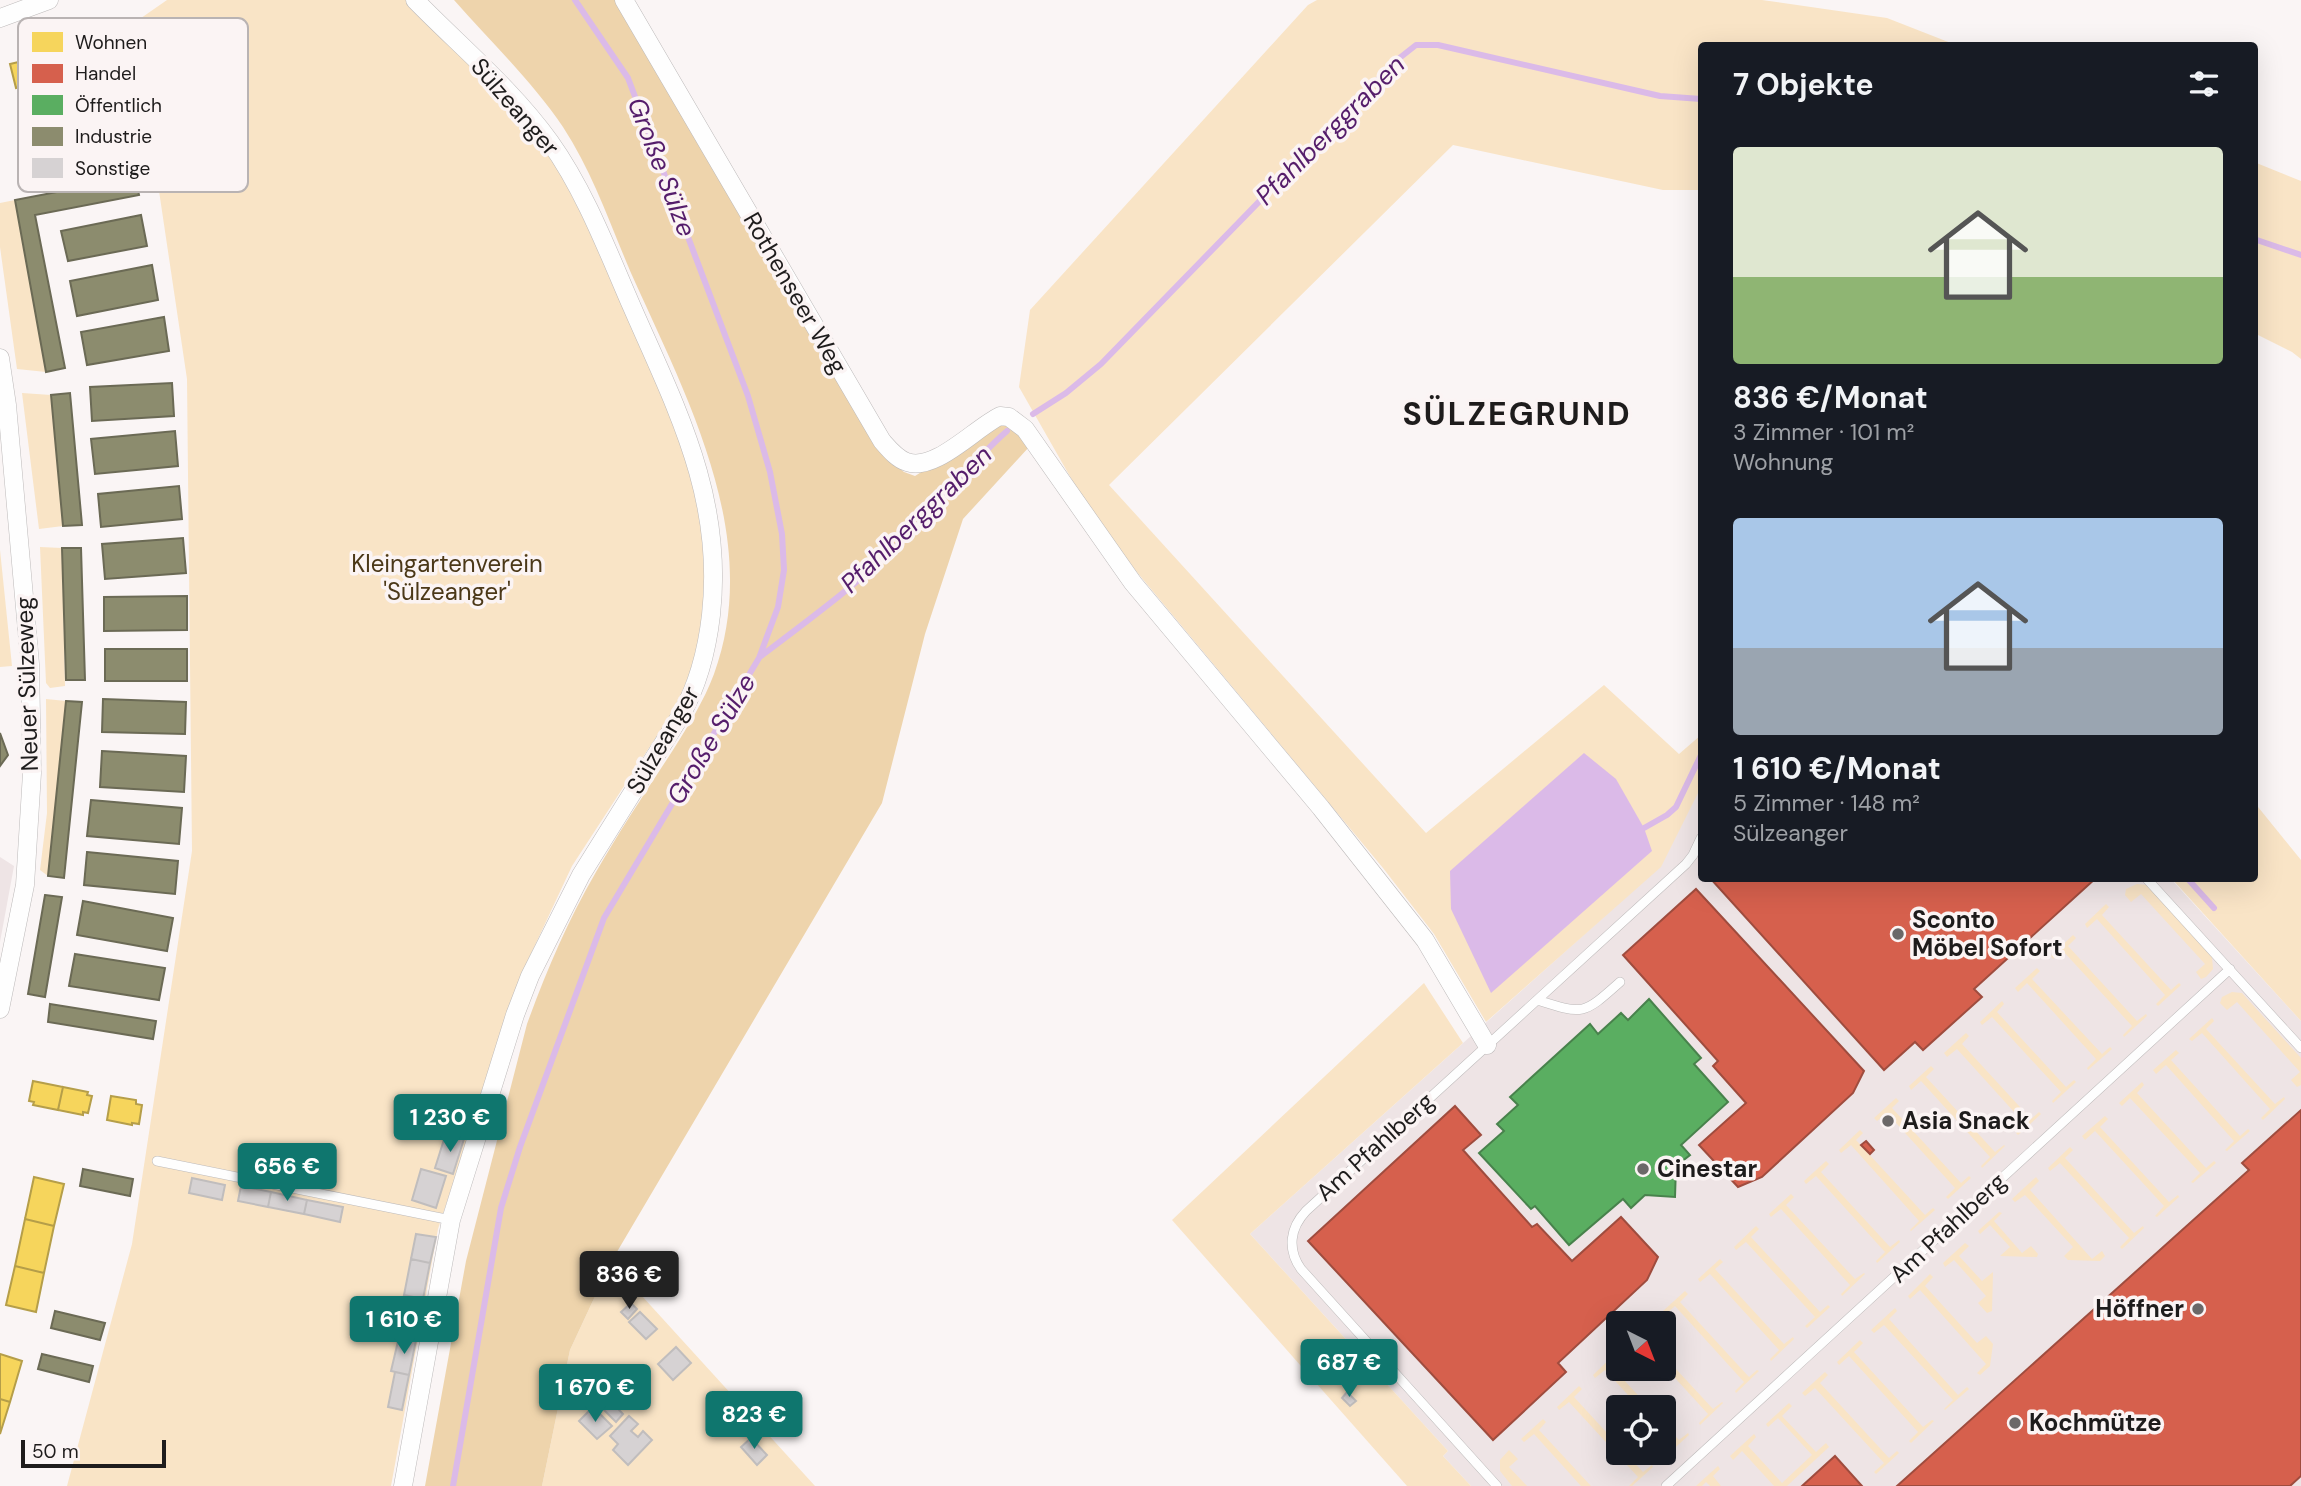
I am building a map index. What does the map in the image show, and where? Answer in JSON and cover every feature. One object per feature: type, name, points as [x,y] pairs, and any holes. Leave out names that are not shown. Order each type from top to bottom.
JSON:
[{"type":"street","points":[[0,18],[50,0]]},
{"type":"street","name":"Sülzeanger","points":[[403,1486],[451,1220],[515,1015],[530,976],[581,875],[695,689],[709,632],[714,563],[708,508],[681,419],[617,273],[561,158],[519,104],[415,0]]},
{"type":"street","name":"Rothenseer Weg","points":[[624,0],[874,431],[902,460],[919,464],[936,458],[1000,416],[1009,417],[1024,428],[1133,583],[1405,913],[1438,961],[1487,1045]]},
{"type":"street","name":"Neuer Sülzeweg","points":[[0,358],[8,405],[30,664],[32,760],[25,885],[4,965],[0,1009]]},
{"type":"lane","name":"Am Pfahlberg","points":[[1497,1486],[1301,1269],[1293,1253],[1291,1240],[1297,1221],[1306,1210],[1686,864],[1698,843]]},
{"type":"lane","points":[[2150,882],[2301,1048]]},
{"type":"lane","name":"Am Pfahlberg","points":[[1667,1486],[2230,969]]},
{"type":"lane","points":[[1536,1000],[1570,1010],[1585,1010],[1620,982]]},
{"type":"lane","points":[[157,1161],[451,1220]]},
{"type":"shaded area","points":[[454,0],[616,0],[888,459],[904,472],[915,476],[995,426],[1001,425],[1015,430],[1029,447],[963,519],[925,634],[882,803],[611,1262],[570,1350],[542,1486],[425,1486],[466,1261],[534,1005],[558,946],[586,890],[701,704],[714,674],[727,622],[730,571],[724,519],[712,468],[695,418],[592,180],[551,110]]},
{"type":"shaded area","points":[[1584,753],[1616,779],[1644,828],[1652,851],[1491,993],[1451,909],[1450,871]]},
{"type":"shaded area","points":[[1698,791],[1698,882],[2174,882],[2301,1021],[2301,1486],[1471,1486],[1443,1456],[1448,1451],[1250,1234],[1616,906]]},
{"type":"shaded area","points":[[0,857],[14,866],[0,942]]},
{"type":"green space","name":"Kleingartenverein 'Sülzeanger'","points":[[167,0],[407,0],[514,107],[554,159],[590,232],[676,428],[688,462],[696,498],[705,570],[704,607],[688,677],[673,711],[572,866],[522,973],[438,1229],[391,1486],[67,1486],[132,1244],[192,851],[187,379],[159,192],[248,192],[248,18],[141,18]]},
{"type":"green space","points":[[1317,0],[1762,0],[1887,18],[1948,42],[1698,42],[1698,190],[1663,190],[1453,145],[1109,485],[1426,833],[1604,685],[1679,754],[1698,738],[1698,793],[1661,867],[1486,1022],[1434,934],[1383,868],[1121,553],[1076,487],[1019,387],[1030,310],[1308,5]]},
{"type":"green space","points":[[2258,164],[2301,181],[2301,359],[2258,335]]},
{"type":"green space","points":[[15,200],[46,372],[17,369],[0,247],[0,203]]},
{"type":"green space","points":[[22,393],[51,395],[63,526],[39,529]]},
{"type":"green space","points":[[40,547],[62,548],[65,686],[50,688],[46,683]]},
{"type":"green space","points":[[0,550],[12,666],[0,667]]},
{"type":"green space","points":[[46,699],[66,701],[48,876],[40,870],[47,813]]},
{"type":"green space","points":[[2258,807],[2301,860],[2301,1021],[2175,882],[2258,882]]},
{"type":"green space","points":[[2137,884],[2147,885],[2212,957],[2213,969],[2206,977],[2201,979],[2196,972],[2205,964],[2141,894],[2131,902],[2125,895],[2126,889]]},
{"type":"green space","points":[[2106,904],[2109,907],[2102,915],[2171,990],[2179,983],[2181,985],[2158,1006],[2156,1004],[2165,995],[2097,919],[2087,928],[2085,924]]},
{"type":"green space","points":[[2073,935],[2076,938],[2068,946],[2137,1021],[2146,1014],[2147,1016],[2124,1037],[2132,1026],[2063,951],[2053,959],[2051,956]]},
{"type":"green space","points":[[2037,968],[2040,971],[2032,979],[2102,1054],[2110,1047],[2112,1049],[2088,1070],[2096,1059],[2027,983],[2018,992],[2015,988]]},
{"type":"green space","points":[[1424,983],[1463,1043],[1250,1234],[1448,1451],[1443,1456],[1471,1486],[1407,1486],[1172,1220]]},
{"type":"green space","points":[[2232,992],[2242,993],[2301,1058],[2301,1085],[2297,1087],[2291,1080],[2300,1072],[2237,1002],[2227,1010],[2220,1003],[2222,997]]},
{"type":"green space","points":[[2002,1001],[2004,1004],[1997,1012],[2066,1087],[2074,1080],[2076,1082],[2053,1103],[2061,1092],[1992,1017],[1982,1025],[1980,1022]]},
{"type":"green space","points":[[2212,1018],[2214,1021],[2206,1029],[2275,1104],[2284,1097],[2285,1099],[2263,1120],[2261,1118],[2270,1109],[2202,1033],[2192,1041],[2189,1039]]},
{"type":"green space","points":[[1966,1033],[1969,1036],[1962,1044],[2031,1119],[2039,1112],[2041,1114],[2018,1135],[2016,1133],[2025,1124],[1957,1049],[1947,1057],[1944,1053]]},
{"type":"green space","points":[[2176,1050],[2179,1053],[2171,1060],[2240,1136],[2248,1129],[2250,1131],[2227,1151],[2225,1150],[2234,1141],[2166,1065],[2156,1074],[2153,1070]]},
{"type":"green space","points":[[1931,1066],[1934,1069],[1926,1077],[1995,1152],[2005,1146],[1982,1168],[1990,1157],[1921,1081],[1911,1090],[1909,1086]]},
{"type":"green space","points":[[2142,1082],[2144,1085],[2137,1093],[2206,1168],[2214,1161],[2216,1163],[2193,1183],[2191,1182],[2200,1173],[2130,1098],[2122,1106],[2119,1103]]},
{"type":"green space","points":[[1896,1098],[1899,1101],[1892,1108],[1961,1183],[1969,1176],[1971,1178],[1948,1199],[1946,1197],[1955,1188],[1887,1113],[1877,1121],[1874,1118]]},
{"type":"green space","points":[[2105,1116],[2108,1119],[2100,1127],[2169,1202],[2178,1195],[2179,1197],[2157,1217],[2155,1216],[2164,1206],[2095,1131],[2085,1140],[2082,1136]]},
{"type":"green space","points":[[1860,1130],[1863,1133],[1856,1140],[1925,1215],[1933,1208],[1935,1210],[1911,1231],[1919,1221],[1851,1145],[1841,1153],[1839,1150]]},
{"type":"green space","points":[[2070,1147],[2073,1150],[2065,1158],[2134,1233],[2143,1226],[2122,1249],[2120,1247],[2129,1238],[2060,1163],[2050,1171],[2048,1168]]},
{"type":"green space","points":[[1826,1161],[1829,1164],[1821,1172],[1890,1247],[1899,1240],[1900,1242],[1877,1263],[1885,1252],[1816,1176],[1806,1184],[1804,1181]]},
{"type":"green space","points":[[2036,1177],[2039,1181],[2030,1190],[2092,1259],[2102,1251],[2105,1256],[2100,1261],[2068,1260],[2064,1256],[2073,1247],[2025,1195],[2015,1202],[2012,1199]]},
{"type":"green space","points":[[1791,1194],[1794,1197],[1786,1205],[1855,1279],[1865,1274],[1842,1296],[1850,1285],[1781,1209],[1771,1217],[1769,1214]]},
{"type":"green space","points":[[1999,1212],[2002,1213],[1994,1221],[2022,1253],[2031,1246],[2038,1254],[2037,1257],[2000,1256],[2010,1247],[1990,1225],[1980,1234],[1978,1231]]},
{"type":"green space","points":[[1756,1226],[1759,1229],[1751,1237],[1820,1312],[1828,1305],[1830,1307],[1807,1328],[1805,1326],[1815,1317],[1746,1242],[1736,1250],[1734,1247]]},
{"type":"green space","points":[[1965,1243],[1969,1246],[1959,1256],[1982,1281],[1993,1272],[1992,1311],[1987,1313],[1978,1303],[1986,1296],[1954,1260],[1945,1267],[1943,1263]]},
{"type":"green space","points":[[1720,1259],[1723,1262],[1715,1269],[1784,1344],[1793,1337],[1794,1339],[1771,1361],[1779,1350],[1710,1274],[1700,1282],[1698,1279]]},
{"type":"green space","points":[[611,1262],[815,1486],[542,1486],[570,1350]]},
{"type":"green space","points":[[1930,1274],[1933,1277],[1925,1286],[1977,1343],[1986,1336],[1993,1344],[1990,1366],[1980,1375],[1977,1373],[1986,1364],[1920,1290],[1910,1299],[1908,1296]]},
{"type":"green space","points":[[1685,1291],[1688,1294],[1680,1302],[1749,1377],[1759,1371],[1736,1393],[1744,1382],[1675,1306],[1669,1311],[1663,1311]]},
{"type":"green space","points":[[1895,1308],[1897,1311],[1889,1319],[1958,1395],[1967,1387],[1969,1389],[1945,1410],[1953,1400],[1884,1325],[1874,1333],[1871,1330]]},
{"type":"green space","points":[[1860,1340],[1863,1343],[1854,1352],[1923,1427],[1934,1421],[1911,1443],[1909,1441],[1918,1432],[1849,1356],[1839,1365],[1837,1362]]},
{"type":"green space","points":[[1606,1363],[1606,1371],[1595,1378],[1593,1375]]},
{"type":"green space","points":[[1676,1369],[1713,1409],[1723,1403],[1700,1425],[1708,1414],[1676,1379]]},
{"type":"green space","points":[[1825,1372],[1828,1375],[1820,1383],[1889,1458],[1897,1451],[1899,1453],[1876,1474],[1874,1472],[1884,1463],[1815,1388],[1805,1396],[1802,1393]]},
{"type":"green space","points":[[1615,1381],[1625,1381],[1638,1395],[1628,1395]]},
{"type":"green space","points":[[1579,1386],[1582,1389],[1574,1397],[1606,1432],[1606,1442],[1569,1402],[1559,1410],[1557,1407]]},
{"type":"green space","points":[[1789,1403],[1792,1406],[1782,1416],[1816,1452],[1826,1443],[1829,1447],[1787,1486],[1774,1486],[1742,1451],[1733,1460],[1730,1456],[1754,1434],[1756,1437],[1748,1446],[1782,1483],[1812,1455],[1778,1418],[1768,1427],[1766,1424]]},
{"type":"green space","points":[[1543,1419],[1546,1422],[1539,1430],[1591,1486],[1581,1486],[1534,1434],[1524,1442],[1521,1439]]},
{"type":"green space","points":[[1688,1433],[1676,1447],[1676,1437],[1679,1440]]},
{"type":"green space","points":[[1509,1450],[1518,1459],[1509,1467],[1527,1486],[1512,1486],[1500,1471],[1500,1460]]},
{"type":"green space","points":[[1627,1465],[1636,1465],[1643,1472],[1652,1465],[1653,1467],[1629,1486],[1638,1477]]},
{"type":"green space","points":[[1718,1466],[1720,1469],[1713,1476],[1721,1486],[1710,1486],[1706,1482],[1702,1486],[1696,1486]]},
{"type":"building: Wohnen","points":[[18,62],[18,88],[16,88],[10,64]]},
{"type":"building: Wohnen","points":[[33,1081],[63,1087],[58,1110],[33,1105],[34,1102],[29,1101]]},
{"type":"building: Wohnen","points":[[63,1087],[88,1092],[87,1095],[92,1096],[88,1113],[83,1112],[83,1115],[58,1110]]},
{"type":"building: Wohnen","points":[[111,1096],[136,1100],[136,1104],[142,1105],[139,1124],[107,1120]]},
{"type":"building: Wohnen","points":[[34,1177],[64,1184],[54,1226],[25,1219]]},
{"type":"building: Wohnen","points":[[25,1219],[54,1226],[44,1273],[15,1266]]},
{"type":"building: Wohnen","points":[[15,1266],[44,1273],[36,1312],[6,1305]]},
{"type":"building: Wohnen","points":[[0,1354],[22,1361],[10,1402],[0,1399]]},
{"type":"building: Wohnen","points":[[0,1399],[10,1402],[0,1434]]},
{"type":"building: Handel","name":"Sconto Möbel Sofort","points":[[1714,882],[2092,882],[1974,989],[1982,997],[1923,1050],[1915,1042],[1884,1070]]},
{"type":"building: Handel","points":[[1696,889],[1864,1071],[1853,1093],[1762,1177],[1738,1187],[1699,1145],[1746,1103],[1713,1066],[1718,1061],[1623,955]]},
{"type":"building: Handel","points":[[1455,1106],[1481,1135],[1463,1150],[1532,1227],[1537,1224],[1572,1261],[1621,1217],[1658,1257],[1647,1280],[1614,1311],[1606,1311],[1606,1318],[1558,1363],[1566,1372],[1493,1440],[1308,1241]]},
{"type":"building: Handel","name":"Höffner","points":[[2301,1110],[2301,1476],[2290,1486],[1897,1486],[2249,1170],[2242,1163]]},
{"type":"building: Handel","points":[[1866,1141],[1874,1150],[1870,1154],[1861,1145]]},
{"type":"building: Handel","points":[[1835,1456],[1862,1486],[1802,1486]]},
{"type":"building: Öffentlich","points":[[1649,999],[1701,1058],[1694,1064],[1728,1102],[1681,1145],[1690,1155],[1676,1166],[1675,1197],[1645,1195],[1631,1208],[1623,1199],[1569,1245],[1535,1206],[1531,1209],[1479,1153],[1504,1131],[1497,1124],[1518,1105],[1510,1097],[1590,1024],[1598,1034],[1621,1013],[1628,1020]]},
{"type":"building: Industrie","points":[[57,192],[138,192],[139,195],[35,215],[65,368],[46,372],[15,200]]},
{"type":"building: Industrie","points":[[141,215],[147,246],[68,261],[61,231]]},
{"type":"building: Industrie","points":[[152,265],[158,300],[77,316],[70,281]]},
{"type":"building: Industrie","points":[[164,317],[169,351],[87,365],[81,332]]},
{"type":"building: Industrie","points":[[172,383],[174,416],[92,421],[90,387]]},
{"type":"building: Industrie","points":[[70,393],[82,525],[63,526],[51,395]]},
{"type":"building: Industrie","points":[[175,431],[178,466],[95,474],[91,439]]},
{"type":"building: Industrie","points":[[179,486],[182,519],[101,527],[98,494]]},
{"type":"building: Industrie","points":[[183,538],[186,573],[105,579],[102,544]]},
{"type":"building: Industrie","points":[[62,548],[81,548],[85,680],[66,680]]},
{"type":"building: Industrie","points":[[187,596],[187,630],[104,631],[104,597]]},
{"type":"building: Industrie","points":[[105,649],[187,649],[187,681],[105,681]]},
{"type":"building: Industrie","points":[[103,699],[186,702],[185,734],[102,732]]},
{"type":"building: Industrie","points":[[66,701],[82,702],[64,878],[48,876]]},
{"type":"building: Industrie","points":[[0,733],[8,755],[0,766]]},
{"type":"building: Industrie","points":[[102,751],[186,756],[184,792],[100,787]]},
{"type":"building: Industrie","points":[[91,800],[182,808],[179,844],[87,836]]},
{"type":"building: Industrie","points":[[87,852],[178,861],[175,894],[84,885]]},
{"type":"building: Industrie","points":[[45,895],[62,897],[45,997],[28,994]]},
{"type":"building: Industrie","points":[[83,901],[173,918],[167,951],[77,935]]},
{"type":"building: Industrie","points":[[75,954],[165,968],[159,1000],[69,986]]},
{"type":"building: Industrie","points":[[50,1004],[156,1021],[153,1039],[48,1022]]},
{"type":"building: Industrie","points":[[83,1169],[133,1179],[130,1196],[80,1186]]},
{"type":"building: Industrie","points":[[55,1311],[105,1323],[100,1340],[51,1328]]},
{"type":"building: Industrie","points":[[42,1354],[93,1366],[89,1382],[38,1369]]},
{"type":"building: Sonstige","points":[[446,1133],[464,1139],[453,1174],[435,1168]]},
{"type":"building: Sonstige","points":[[421,1169],[446,1176],[436,1208],[412,1200]]},
{"type":"building: Sonstige","points":[[192,1178],[225,1185],[222,1200],[189,1193]]},
{"type":"building: Sonstige","points":[[241,1186],[271,1192],[268,1207],[238,1201]]},
{"type":"building: Sonstige","points":[[271,1192],[307,1200],[304,1214],[268,1207]]},
{"type":"building: Sonstige","points":[[307,1200],[343,1207],[340,1222],[304,1214]]},
{"type":"building: Sonstige","points":[[416,1234],[436,1237],[430,1263],[411,1259]]},
{"type":"building: Sonstige","points":[[411,1259],[430,1263],[423,1299],[404,1295]]},
{"type":"building: Sonstige","points":[[404,1295],[423,1299],[417,1326],[398,1322]]},
{"type":"building: Sonstige","points":[[631,1303],[637,1309],[628,1319],[621,1312]]},
{"type":"building: Sonstige","points":[[640,1312],[657,1329],[646,1339],[629,1322]]},
{"type":"building: Sonstige","points":[[399,1337],[416,1340],[409,1375],[391,1371]]},
{"type":"building: Sonstige","points":[[676,1347],[691,1363],[673,1380],[658,1364]]},
{"type":"building: Sonstige","points":[[395,1372],[409,1375],[402,1410],[388,1407]]},
{"type":"building: Sonstige","points":[[1347,1392],[1356,1401],[1350,1406],[1342,1398]]},
{"type":"building: Sonstige","points":[[604,1394],[623,1414],[616,1422],[596,1402]]},
{"type":"building: Sonstige","points":[[721,1399],[731,1410],[720,1420],[710,1409]]},
{"type":"building: Sonstige","points":[[589,1411],[596,1418],[600,1414],[612,1426],[597,1439],[579,1421]]},
{"type":"building: Sonstige","points":[[629,1416],[638,1424],[631,1431],[638,1437],[643,1431],[652,1440],[628,1465],[613,1450],[618,1444],[610,1436]]},
{"type":"building: Sonstige","points":[[751,1438],[767,1455],[757,1465],[741,1447]]},
{"type":"waterway","name":"Große Sülze","points":[[453,1486],[501,1208],[520,1147],[604,918],[759,658],[778,607],[784,570],[782,534],[770,472],[748,396],[628,78],[575,0]]},
{"type":"waterway","name":"Pfahlberggraben","points":[[1033,414],[1066,393],[1101,364],[1397,60],[1416,45],[1438,45],[1660,96],[1698,99]]},
{"type":"waterway","name":"Pfahlberggraben","points":[[2258,240],[2301,255]]},
{"type":"waterway","name":"Pfahlberggraben","points":[[761,656],[886,556],[1007,431]]},
{"type":"waterway","points":[[1644,828],[1676,807],[1698,761]]},
{"type":"waterway","points":[[2191,882],[2214,908]]},
{"type":"place","name":"Sconto Möbel Sofort","points":[[1898,934]]},
{"type":"place","name":"Asia Snack","points":[[1888,1121]]},
{"type":"place","name":"Cinestar","points":[[1643,1169]]},
{"type":"place","name":"Höffner","points":[[2198,1309]]},
{"type":"place","name":"Kochmütze","points":[[2015,1423]]},
{"type":"district","name":"SÜLZEGRUND","points":[[1517,414]]}]
